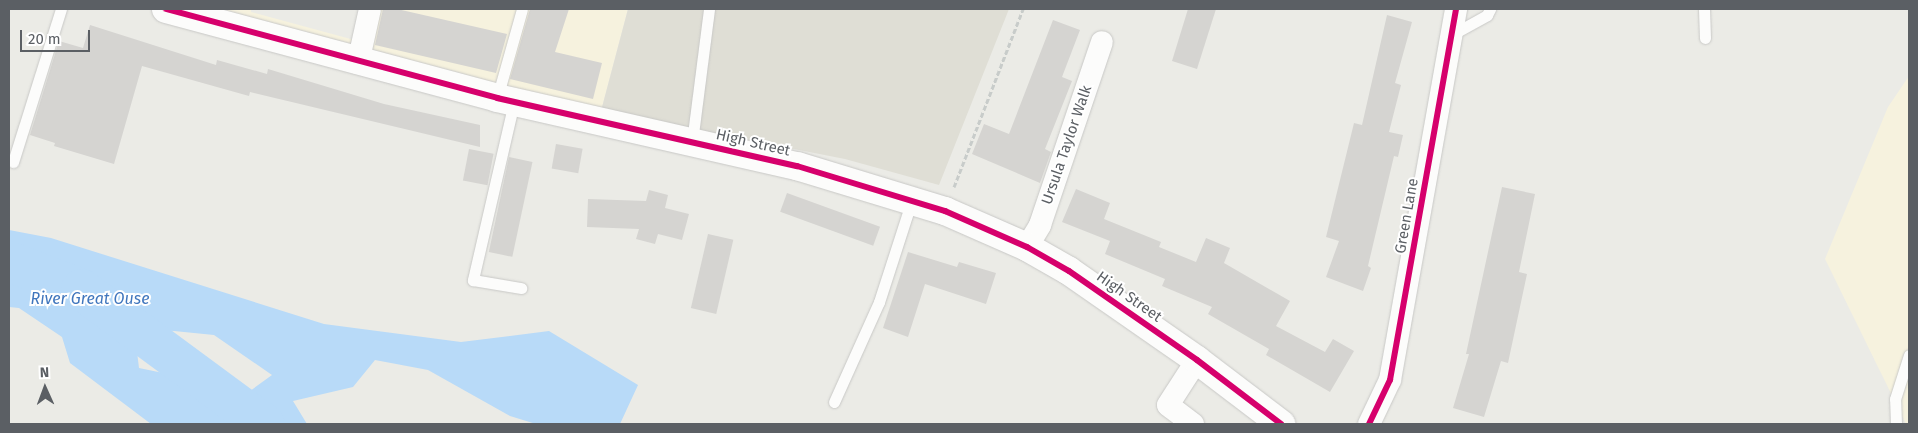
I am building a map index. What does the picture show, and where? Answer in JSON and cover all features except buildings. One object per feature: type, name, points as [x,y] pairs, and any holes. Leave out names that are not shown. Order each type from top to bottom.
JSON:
[{"type":"street","name":"High Street","points":[[166,9],[358,63],[505,100],[797,166],[945,211],[1027,247],[1109,298],[1197,360],[1281,424]]},
{"type":"street","points":[[358,63],[370,9]]},
{"type":"street","name":"Green Lane","points":[[1369,424],[1390,380],[1454,34],[1456,9]]},
{"type":"street","name":"Ursula Taylor Walk","points":[[1027,247],[1040,224],[1102,42]]},
{"type":"street","points":[[1193,424],[1168,405],[1197,360]]},
{"type":"lane","points":[[13,162],[61,9]]},
{"type":"lane","points":[[521,288],[473,280],[522,9]]},
{"type":"lane","points":[[692,142],[709,9]]},
{"type":"lane","points":[[1454,34],[1487,15],[1490,9]]},
{"type":"lane","points":[[1704,9],[1704,38]]},
{"type":"lane","points":[[834,402],[879,302],[912,200]]},
{"type":"lane","points":[[1896,424],[1895,399],[1909,355]]},
{"type":"path","points":[[945,211],[1023,9]]},
{"type":"shaded area","points":[[221,9],[251,9],[251,12],[358,41],[366,9],[628,9],[601,111]]},
{"type":"shaded area","points":[[628,9],[1009,9],[939,185],[845,159],[601,111]]},
{"type":"shaded area","points":[[1909,76],[1909,424],[1906,424],[1825,259],[1888,107]]},
{"type":"water","points":[[9,230],[51,238],[324,324],[461,342],[549,331],[638,385],[620,424],[536,424],[510,416],[428,370],[375,360],[353,387],[293,401],[307,424],[151,424],[70,363],[62,337],[19,308],[9,307]],"holes":[[[134,327],[214,335],[272,375],[250,391],[139,368]]]},
{"type":"waterway","name":"River Great Ouse","points":[[9,261],[81,289],[264,424]]},
{"type":"cycle path","points":[[166,9],[497,98],[797,166],[945,211],[1027,247],[1069,271],[1197,360],[1281,424]]},
{"type":"cycle path","points":[[1369,424],[1390,380],[1456,9]]}]
